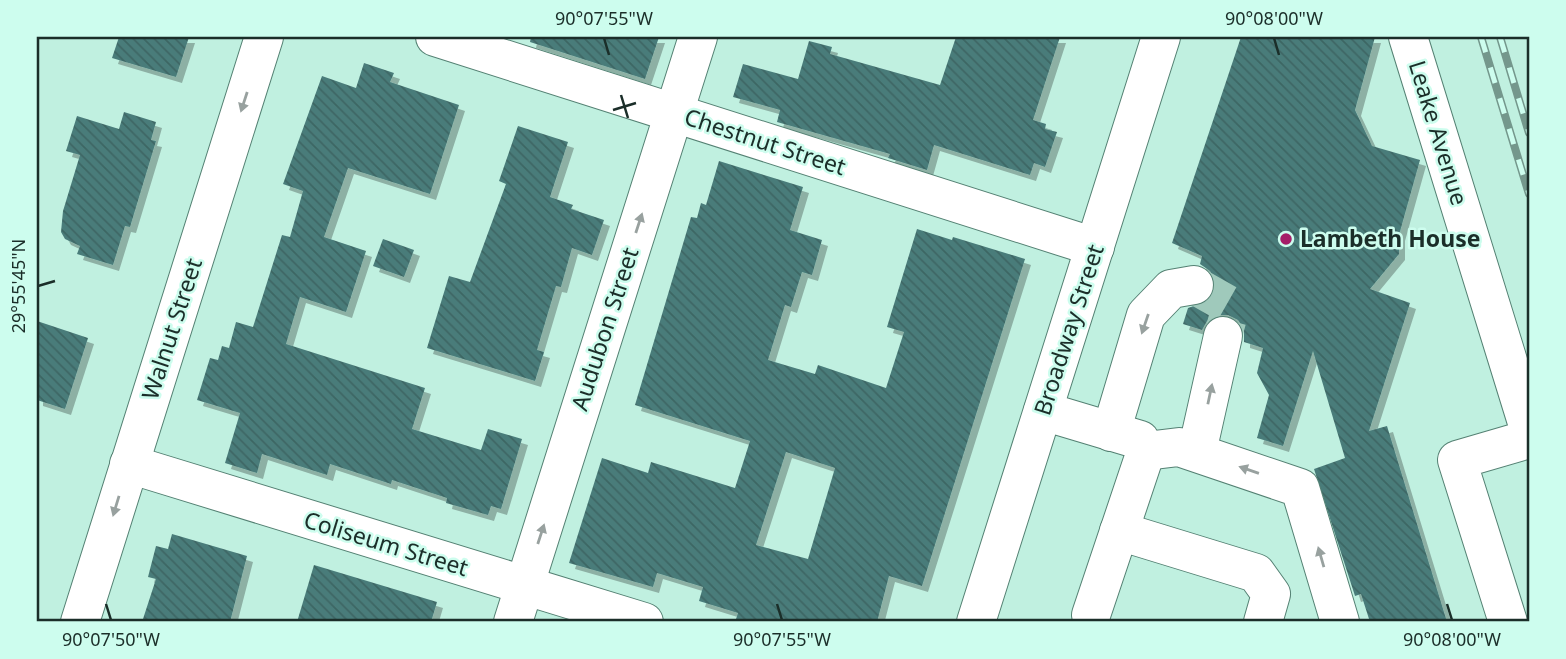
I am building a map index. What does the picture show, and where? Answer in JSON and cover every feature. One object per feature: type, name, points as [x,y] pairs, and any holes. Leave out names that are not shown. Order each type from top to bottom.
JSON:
[{"type":"street","name":"Walnut Street","points":[[80,622],[264,37]]},
{"type":"street","name":"Chestnut Street","points":[[435,37],[1095,247]]},
{"type":"street","name":"Audubon Street","points":[[513,622],[698,37]]},
{"type":"street","name":"Broadway Street","points":[[976,622],[1161,37]]},
{"type":"street","name":"Leake Avenue","points":[[1408,37],[1529,429]]},
{"type":"street","points":[[1111,432],[1146,315],[1171,289],[1194,285]]},
{"type":"street","points":[[1197,452],[1223,336]]},
{"type":"street","points":[[1043,411],[1140,440],[1146,451],[1119,531],[1098,620]]},
{"type":"street","points":[[1507,622],[1457,460],[1529,439]]},
{"type":"street","points":[[1146,451],[1179,447],[1300,488],[1340,622]]},
{"type":"street","name":"Coliseum Street","points":[[129,464],[644,622]]},
{"type":"street","points":[[1119,531],[1256,573],[1271,594],[1263,622]]},
{"type":"building","points":[[119,37],[189,37],[176,77],[112,58]]},
{"type":"building","points":[[531,37],[659,37],[645,79],[530,42]]},
{"type":"building","points":[[956,37],[1060,37],[1033,120],[1046,124],[1045,129],[1057,132],[1045,167],[1034,163],[1030,175],[934,145],[927,170],[888,158],[890,154],[777,122],[780,110],[733,97],[743,64],[798,79],[809,41],[832,47],[830,54],[940,85]]},
{"type":"building","name":"Lambeth House","points":[[1241,37],[1375,37],[1355,110],[1372,146],[1420,160],[1399,235],[1399,254],[1370,289],[1410,303],[1369,431],[1387,426],[1447,622],[1370,622],[1361,594],[1355,596],[1314,469],[1345,458],[1313,351],[1283,446],[1257,438],[1269,395],[1257,373],[1263,348],[1244,342],[1244,329],[1238,320],[1228,315],[1216,315],[1207,321],[1202,330],[1183,324],[1188,308],[1208,301],[1215,292],[1216,282],[1210,271],[1200,264],[1202,256],[1172,243]]},
{"type":"building","points":[[364,63],[394,73],[390,82],[459,105],[430,194],[348,168],[324,237],[366,251],[346,312],[300,297],[286,344],[425,388],[412,429],[481,450],[488,429],[522,439],[501,509],[491,506],[488,515],[446,503],[447,498],[392,480],[391,484],[330,464],[327,475],[262,454],[257,473],[225,463],[240,413],[197,400],[210,358],[218,360],[222,346],[229,348],[236,322],[253,327],[282,235],[290,237],[303,191],[283,184],[322,76],[356,88]]},
{"type":"building","points":[[124,112],[156,122],[151,140],[156,141],[130,227],[125,226],[113,265],[77,254],[80,246],[65,239],[61,232],[63,211],[80,155],[66,151],[77,116],[119,129]]},
{"type":"building","points":[[518,126],[568,142],[550,197],[573,205],[571,209],[604,220],[592,255],[572,248],[561,287],[556,286],[537,350],[544,352],[535,381],[427,348],[449,276],[470,282],[506,184],[499,181]]},
{"type":"building","points":[[719,161],[803,187],[790,230],[822,240],[812,275],[802,272],[791,307],[785,305],[768,360],[815,374],[818,365],[886,388],[904,332],[887,327],[917,229],[1025,259],[922,586],[889,576],[877,622],[735,622],[738,613],[699,601],[703,587],[657,573],[653,587],[569,563],[602,458],[648,473],[651,462],[735,488],[750,441],[635,405],[691,217],[697,218],[701,203],[706,205]],"holes":[[[786,452],[835,468],[808,559],[756,545]]]},
{"type":"building","points":[[383,239],[414,250],[404,277],[373,266]]},
{"type":"building","points":[[37,321],[88,338],[65,409],[37,400]]},
{"type":"building","points":[[172,534],[247,556],[230,622],[142,622],[156,579],[148,577],[156,546],[168,549]]},
{"type":"building","points":[[314,565],[437,602],[431,622],[297,622]]},
{"type":"tunnel","points":[[1194,285],[1231,306],[1223,336]]},
{"type":"railway","points":[[1481,37],[1529,194]]},
{"type":"railway","points":[[1500,37],[1529,133]]},
{"type":"place","name":"Lambeth House","points":[[1286,239]]}]
